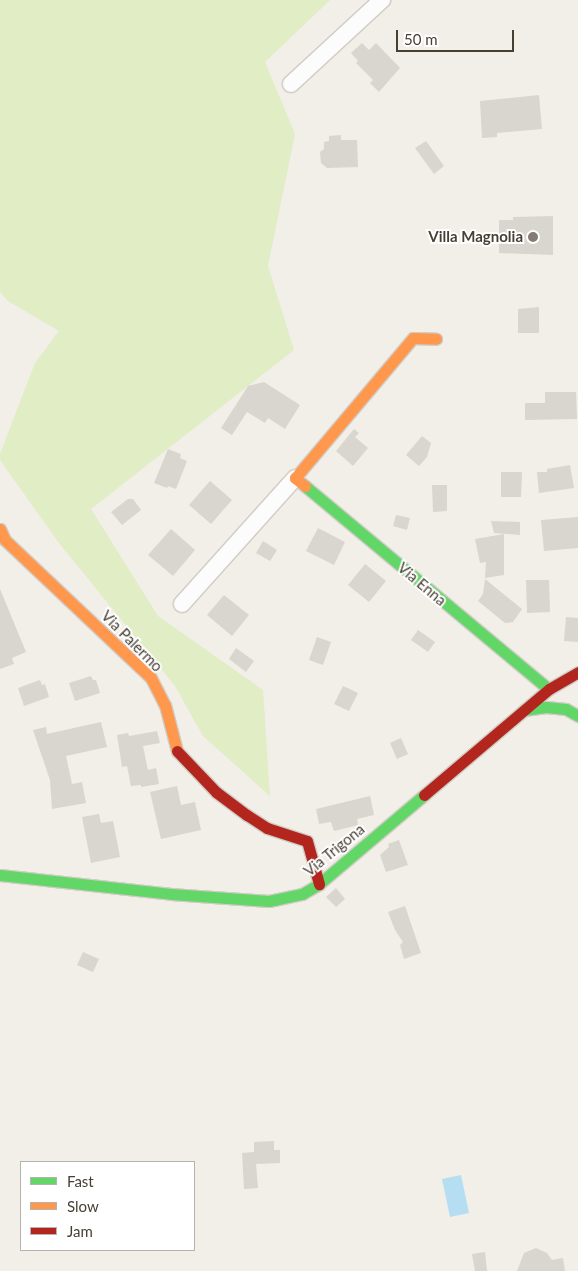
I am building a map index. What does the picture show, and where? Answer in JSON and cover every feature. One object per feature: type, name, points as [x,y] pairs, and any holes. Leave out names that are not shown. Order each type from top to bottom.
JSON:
[{"type":"street","points":[[291,84],[382,0]]},
{"type":"street","points":[[182,604],[295,478],[413,338],[436,338]]},
{"type":"street","name":"Via Enna","points":[[295,478],[549,689]]},
{"type":"street","name":"Via Palermo","points":[[0,530],[5,540],[151,678],[165,705],[177,754],[216,792],[246,816],[267,828],[306,841],[319,884]]},
{"type":"street","name":"Via Trigona","points":[[0,875],[171,894],[269,901],[302,894],[319,884],[549,689],[578,672]]},
{"type":"street","points":[[559,682],[578,683]]},
{"type":"street","points":[[524,710],[546,707],[578,708]]},
{"type":"street","points":[[566,709],[578,716]]},
{"type":"green space","points":[[0,0],[330,0],[265,62],[295,134],[268,266],[294,350],[91,509],[158,616],[263,690],[270,796],[203,736],[175,686],[59,543],[0,460],[0,454],[35,363],[59,331],[8,301],[0,292]]},
{"type":"water","points":[[461,1175],[469,1213],[450,1217],[442,1179]]},
{"type":"building","points":[[362,43],[369,50],[376,43],[400,68],[379,92],[370,83],[373,80],[356,63],[358,61],[351,53]]},
{"type":"building","points":[[539,95],[542,129],[497,133],[497,137],[482,138],[480,101]]},
{"type":"building","points":[[341,135],[341,140],[357,140],[358,167],[327,168],[321,163],[320,152],[324,149],[324,142],[329,141],[329,136]]},
{"type":"building","points":[[426,141],[444,166],[434,174],[415,148]]},
{"type":"building","name":"Villa Magnolia","points":[[553,216],[553,255],[499,253],[499,220],[513,220],[513,217]]},
{"type":"building","points":[[539,307],[539,333],[518,333],[518,309]]},
{"type":"building","points":[[264,382],[300,405],[285,429],[268,418],[265,423],[247,412],[232,435],[221,428],[248,386]]},
{"type":"building","points":[[545,392],[576,392],[577,419],[525,420],[525,403],[545,403]]},
{"type":"building","points":[[354,429],[359,433],[355,437],[368,448],[353,466],[336,451]]},
{"type":"building","points":[[422,436],[431,443],[427,457],[419,466],[406,455]]},
{"type":"building","points":[[168,449],[181,454],[180,458],[187,461],[176,489],[154,483]]},
{"type":"building","points":[[570,465],[574,488],[539,493],[537,472],[547,472],[547,469]]},
{"type":"building","points":[[501,472],[522,472],[521,497],[501,497]]},
{"type":"building","points":[[210,481],[232,500],[211,524],[189,505]]},
{"type":"building","points":[[432,485],[447,485],[447,511],[433,512]]},
{"type":"building","points":[[128,499],[133,499],[141,510],[122,525],[111,512]]},
{"type":"building","points":[[396,515],[410,518],[407,530],[393,526]]},
{"type":"building","points":[[578,517],[578,548],[544,551],[541,520]]},
{"type":"building","points":[[491,521],[520,522],[520,535],[494,533]]},
{"type":"building","points":[[318,528],[345,542],[334,565],[306,551]]},
{"type":"building","points":[[171,529],[195,550],[173,576],[148,555]]},
{"type":"building","points":[[504,534],[504,575],[485,578],[486,562],[480,563],[475,539]]},
{"type":"building","points":[[263,541],[277,550],[270,561],[256,553]]},
{"type":"building","points":[[365,564],[386,581],[369,602],[348,585]]},
{"type":"building","points":[[485,579],[522,609],[513,622],[505,623],[478,601],[483,594]]},
{"type":"building","points":[[526,580],[549,580],[550,612],[527,613]]},
{"type":"building","points":[[0,589],[26,652],[12,658],[14,664],[0,669]]},
{"type":"building","points":[[224,595],[249,615],[232,636],[207,615]]},
{"type":"building","points":[[566,617],[578,618],[578,642],[564,641]]},
{"type":"building","points":[[418,630],[435,642],[428,652],[411,640]]},
{"type":"building","points":[[317,637],[331,642],[323,665],[309,660]]},
{"type":"building","points":[[236,648],[254,661],[246,672],[229,659]]},
{"type":"building","points":[[91,676],[93,680],[96,680],[100,693],[75,701],[69,683]]},
{"type":"building","points":[[40,680],[42,685],[45,684],[49,697],[24,706],[18,688]]},
{"type":"building","points":[[343,686],[358,693],[349,711],[334,704]]},
{"type":"building","points":[[101,722],[107,747],[66,756],[72,784],[82,782],[86,803],[52,809],[50,780],[33,730],[46,727],[47,734]]},
{"type":"building","points":[[157,731],[160,743],[143,746],[148,770],[156,768],[159,784],[141,787],[141,785],[131,786],[127,766],[122,767],[117,735],[128,733],[129,736]]},
{"type":"building","points":[[401,738],[408,754],[397,759],[390,743]]},
{"type":"building","points":[[177,786],[181,805],[195,802],[201,830],[161,839],[150,792]]},
{"type":"building","points":[[370,796],[374,815],[357,819],[358,825],[334,831],[331,822],[319,824],[316,809]]},
{"type":"building","points":[[99,814],[101,823],[113,821],[120,857],[91,863],[82,817]]},
{"type":"building","points":[[399,840],[408,865],[386,872],[380,855],[389,847],[388,844]]},
{"type":"building","points":[[336,888],[345,899],[336,907],[326,897]]},
{"type":"building","points":[[405,906],[421,953],[404,959],[400,945],[403,942],[395,930],[388,912]]},
{"type":"building","points":[[83,952],[99,959],[93,972],[77,965]]},
{"type":"building","points":[[274,1141],[274,1150],[280,1150],[280,1163],[256,1164],[258,1188],[244,1189],[242,1153],[254,1152],[254,1142]]},
{"type":"building","points":[[536,1248],[547,1253],[552,1260],[563,1258],[565,1271],[517,1271],[524,1253]]},
{"type":"building","points":[[485,1252],[487,1271],[475,1271],[472,1254]]},
{"type":"traffic: fast","points":[[305,486],[549,689]]},
{"type":"traffic: fast","points":[[524,710],[546,707],[566,709],[578,716]]},
{"type":"traffic: fast","points":[[0,875],[171,894],[269,901],[302,894],[319,884],[424,795]]},
{"type":"traffic: slow","points":[[305,486],[295,478],[413,338],[436,339]]},
{"type":"traffic: slow","points":[[0,529],[5,540],[151,678],[165,705],[177,751]]},
{"type":"traffic: jam","points":[[424,795],[549,689],[578,672]]},
{"type":"traffic: jam","points":[[177,751],[216,792],[247,815],[267,828],[307,841],[319,884]]},
{"type":"place","name":"Villa Magnolia","points":[[533,237]]}]
